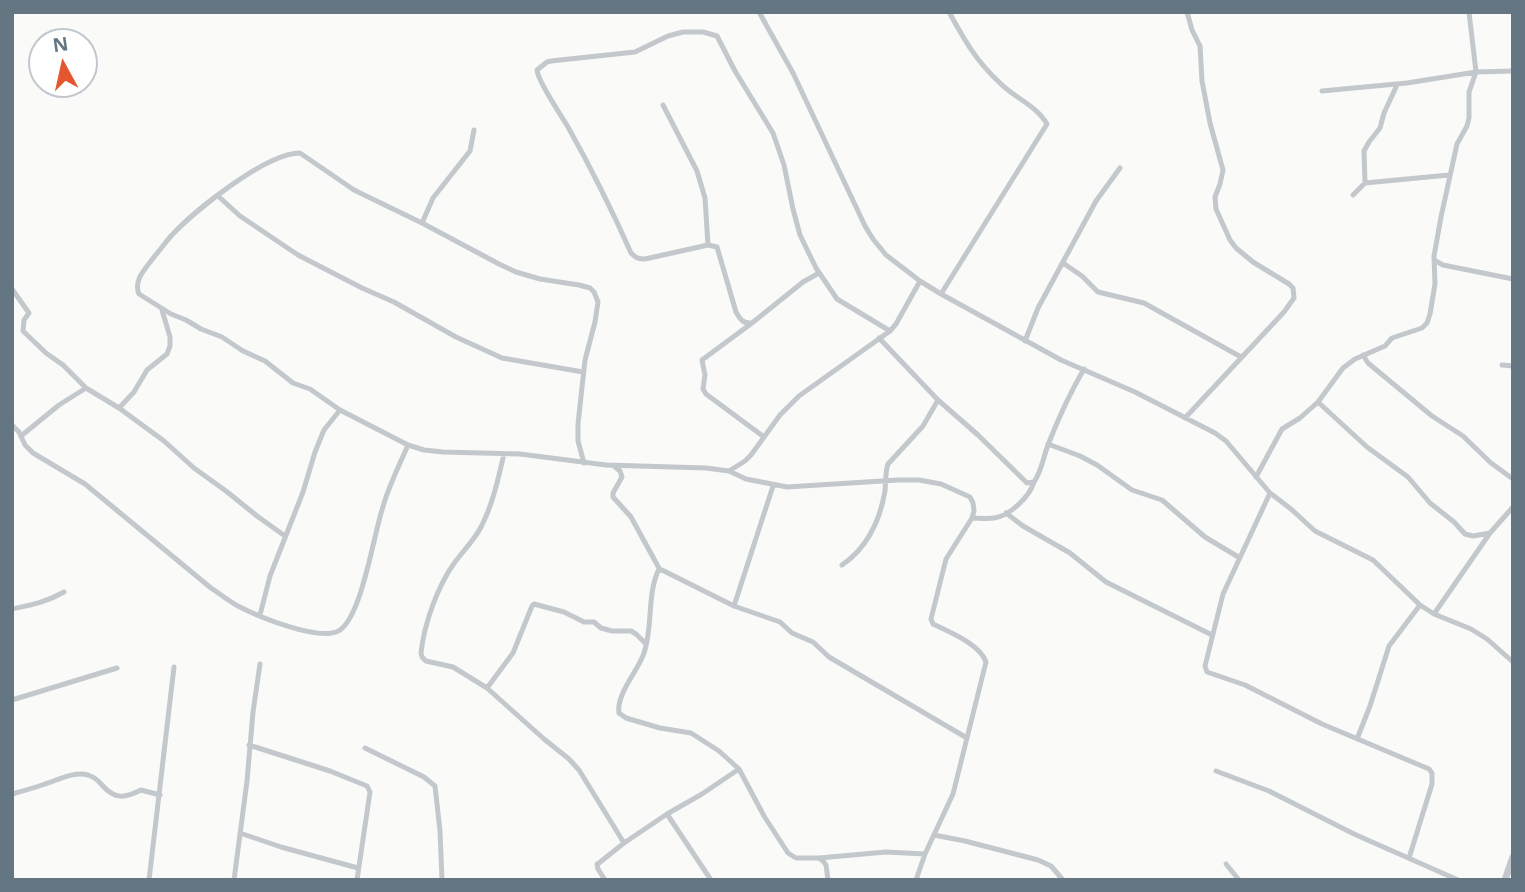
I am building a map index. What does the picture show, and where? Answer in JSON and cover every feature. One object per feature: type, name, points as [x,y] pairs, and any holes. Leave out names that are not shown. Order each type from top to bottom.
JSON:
[{"type":"street","points":[[759,12],[793,73],[873,239],[886,254],[920,281],[1025,341],[1215,433],[1226,441],[1270,493],[1315,531],[1373,559],[1419,605],[1471,629],[1513,662]]},
{"type":"street","points":[[941,294],[1047,124],[981,65],[949,12]]},
{"type":"street","points":[[1185,418],[1294,298],[1289,284],[1236,248],[1216,209],[1215,197],[1223,170],[1202,81],[1200,46],[1187,12]]},
{"type":"street","points":[[1256,477],[1282,429],[1318,402],[1343,368],[1363,355],[1385,346],[1392,338],[1422,328],[1427,323],[1435,284],[1434,256],[1457,144],[1468,126],[1469,92],[1476,72],[1469,12]]},
{"type":"street","points":[[752,323],[744,322],[736,312],[717,247],[708,245],[645,259],[635,257],[580,150],[537,76],[537,70],[551,61],[635,52],[683,32],[703,32],[717,36],[774,133],[800,235],[819,274],[837,299],[890,331]]},
{"type":"street","points":[[1322,91],[1396,85],[1476,72],[1513,71]]},
{"type":"street","points":[[1365,183],[1364,151],[1380,128],[1396,85]]},
{"type":"street","points":[[663,105],[697,171],[705,198],[708,245]]},
{"type":"street","points":[[422,223],[433,198],[470,151],[474,130]]},
{"type":"street","points":[[584,463],[578,441],[578,424],[583,372],[598,302],[594,292],[579,285],[516,272],[354,190],[300,153],[281,157],[237,182],[191,217],[171,236],[137,282],[139,294],[162,310],[222,337],[265,361],[293,383],[310,389],[340,410],[408,445],[424,450],[504,454],[584,463],[614,466],[693,467],[729,471],[773,486],[804,487],[919,480],[941,484],[970,497],[974,511],[972,518],[946,559],[931,619],[933,624],[964,640],[982,654],[986,662],[953,794],[916,880]]},
{"type":"street","points":[[1025,341],[1038,308],[1096,201],[1120,168]]},
{"type":"street","points":[[1353,194],[1365,183],[1450,175]]},
{"type":"street","points":[[218,196],[240,216],[299,255],[394,302],[456,337],[502,358],[583,372]]},
{"type":"street","points":[[1434,260],[1443,265],[1513,279]]},
{"type":"street","points":[[1063,263],[1082,276],[1098,292],[1143,303],[1241,357]]},
{"type":"street","points":[[765,437],[706,394],[703,389],[705,375],[702,360],[803,282],[819,274]]},
{"type":"street","points":[[729,471],[745,461],[780,415],[799,396],[890,331],[920,281]]},
{"type":"street","points":[[12,289],[29,313],[24,320],[25,333],[46,353],[63,365],[86,388],[119,408],[285,536]]},
{"type":"street","points":[[119,408],[147,370],[167,354],[170,337],[162,310]]},
{"type":"street","points":[[879,338],[938,400],[1025,482],[1034,482]]},
{"type":"street","points":[[1363,355],[1368,363],[1432,416],[1463,436],[1491,463],[1513,479]]},
{"type":"street","points":[[1502,365],[1513,366]]},
{"type":"street","points":[[972,518],[994,518],[1006,513],[1032,489],[1067,400],[1084,369]]},
{"type":"street","points":[[21,436],[59,405],[86,388]]},
{"type":"street","points":[[842,565],[852,558],[871,532],[882,504],[888,464],[923,426],[938,400]]},
{"type":"street","points":[[1318,402],[1367,447],[1408,477],[1430,503],[1465,534],[1473,536],[1490,533]]},
{"type":"street","points":[[260,615],[270,576],[320,440],[324,430],[340,410]]},
{"type":"street","points":[[12,425],[33,453],[85,484],[211,588],[238,606],[291,628],[322,634],[338,631],[355,610],[383,506],[408,445]]},
{"type":"street","points":[[1048,444],[1097,465],[1132,490],[1161,500],[1205,537],[1240,558]]},
{"type":"street","points":[[504,454],[489,512],[480,531],[445,578],[426,624],[422,657],[426,661],[453,667],[487,688],[573,764],[624,843]]},
{"type":"street","points":[[614,466],[622,477],[613,497],[631,517],[660,570],[734,606],[779,622],[792,633],[813,642],[829,657],[967,738]]},
{"type":"street","points":[[734,606],[773,486]]},
{"type":"street","points":[[1270,493],[1223,594],[1205,666],[1207,672],[1245,685],[1322,724],[1429,769],[1432,773],[1432,784],[1409,858]]},
{"type":"street","points":[[1434,614],[1490,533],[1513,507]]},
{"type":"street","points":[[1006,513],[1070,553],[1112,586],[1212,635]]},
{"type":"street","points":[[660,570],[656,573],[653,589],[649,634],[640,663],[618,704],[619,713],[633,720],[691,733],[719,751],[739,769],[764,816],[788,853],[796,858],[886,852],[925,854]]},
{"type":"street","points":[[12,609],[51,600],[64,592]]},
{"type":"street","points":[[487,688],[513,653],[534,604],[564,612],[584,622],[594,622],[604,629],[631,631],[646,644]]},
{"type":"street","points":[[1357,739],[1389,646],[1419,605]]},
{"type":"street","points":[[234,880],[260,664]]},
{"type":"street","points":[[149,880],[174,667]]},
{"type":"street","points":[[12,700],[117,668]]},
{"type":"street","points":[[249,745],[367,786],[370,792],[357,880]]},
{"type":"street","points":[[365,748],[424,777],[435,786],[442,880]]},
{"type":"street","points":[[605,880],[597,864],[667,814],[739,769]]},
{"type":"street","points":[[1216,771],[1269,791],[1354,834],[1458,880]]},
{"type":"street","points":[[12,793],[82,775],[97,780],[105,789],[118,796],[129,796],[141,790],[160,795]]},
{"type":"street","points":[[667,814],[711,880]]},
{"type":"street","points":[[240,833],[358,868]]},
{"type":"street","points":[[934,835],[1038,860],[1051,866],[1063,880]]},
{"type":"street","points":[[1505,880],[1513,857]]},
{"type":"street","points":[[819,858],[826,865],[828,880]]},
{"type":"street","points":[[1226,864],[1239,880]]}]
